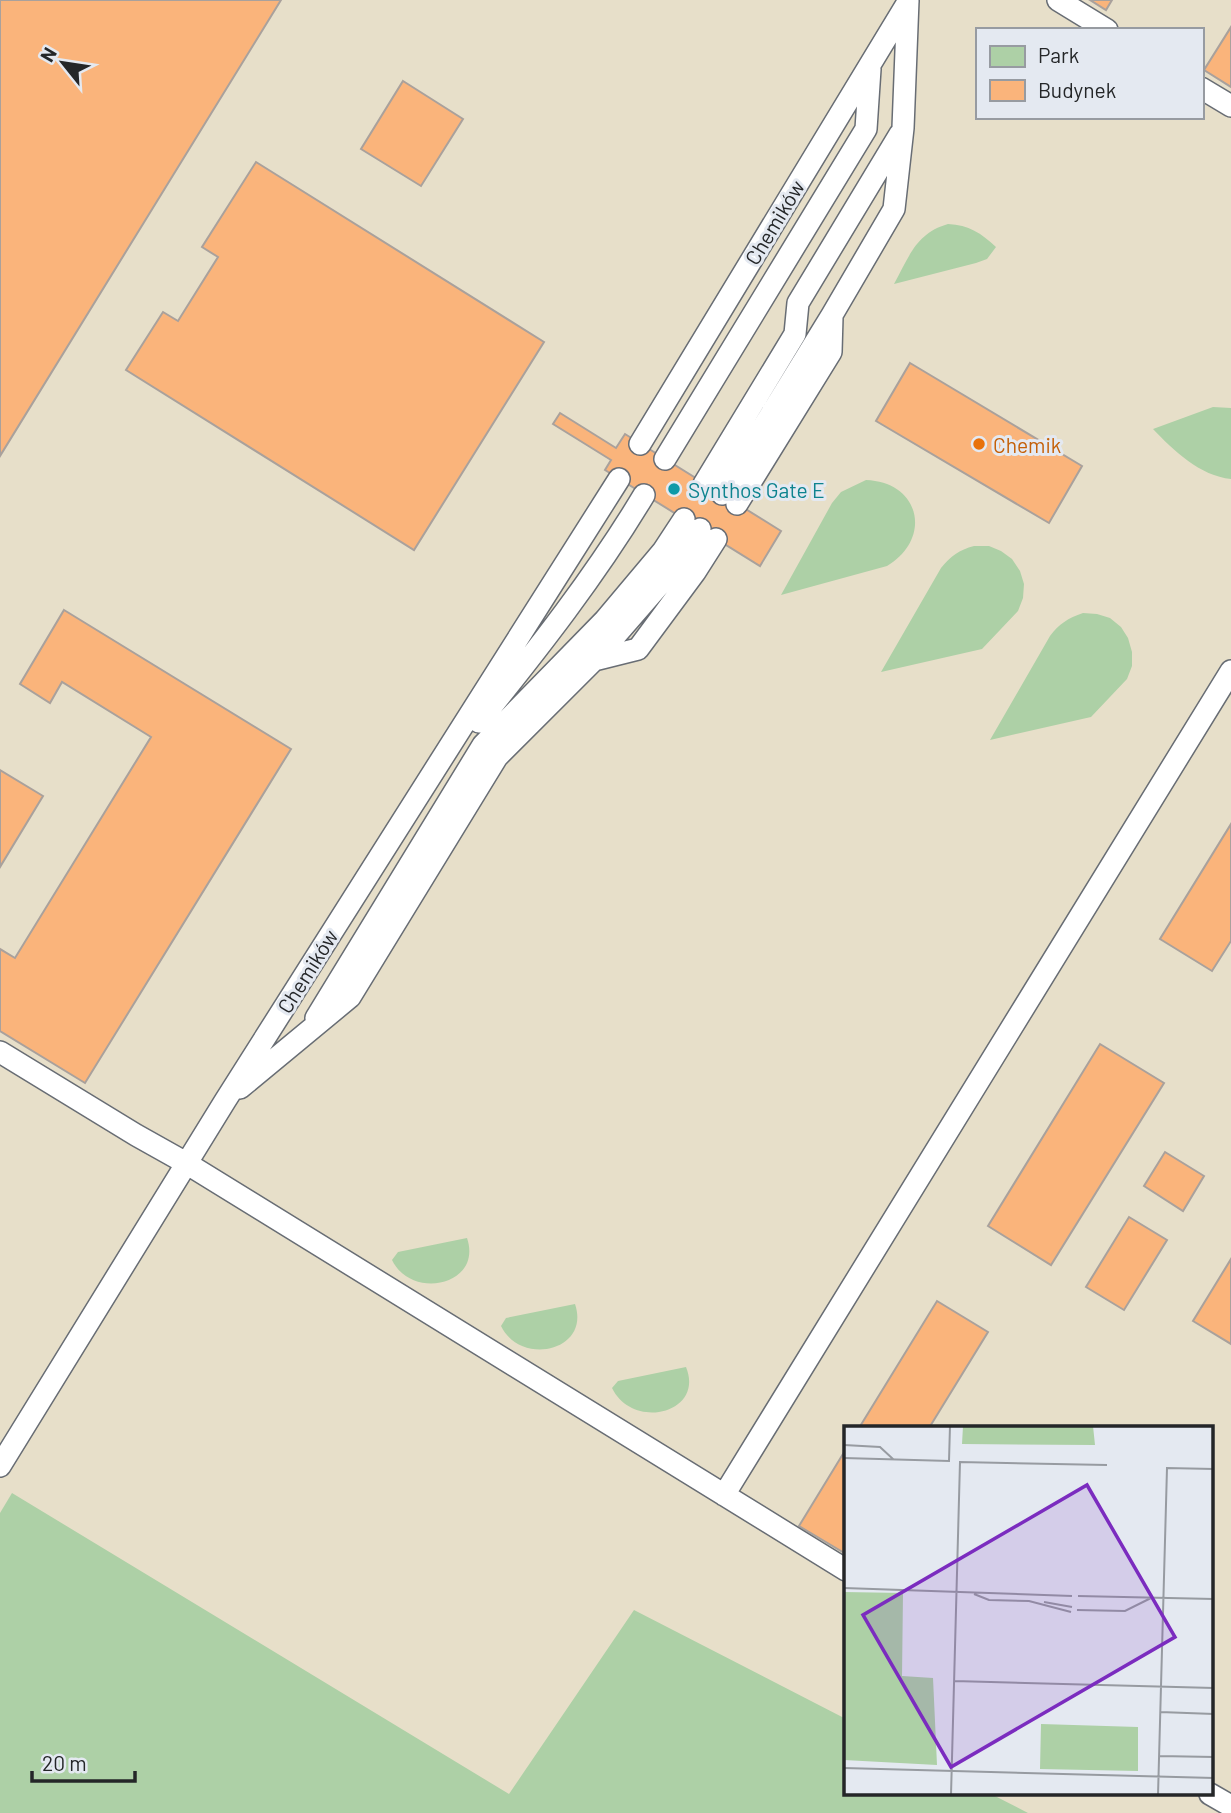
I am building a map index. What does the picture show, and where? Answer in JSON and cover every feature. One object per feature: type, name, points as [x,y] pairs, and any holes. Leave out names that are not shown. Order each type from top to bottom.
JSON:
[{"type":"lane","name":"Chemików","points":[[640,444],[909,0]]},
{"type":"lane","name":"Chemików","points":[[903,128],[798,303],[795,334],[721,494],[894,209],[903,128],[909,0]]},
{"type":"lane","points":[[1058,0],[1104,28]]},
{"type":"lane","points":[[665,459],[866,129],[870,64]]},
{"type":"lane","points":[[1203,89],[1231,106]]},
{"type":"lane","name":"Chemików","points":[[0,1466],[297,986],[619,479]]},
{"type":"lane","points":[[297,986],[324,964],[476,725],[541,644],[645,495]]},
{"type":"lane","points":[[225,1101],[305,1035],[350,997],[497,757],[594,660],[638,649],[695,572],[700,529],[663,551],[605,620],[483,745],[305,1035]]},
{"type":"lane","points":[[724,1495],[1231,671]]},
{"type":"lane","points":[[0,1052],[186,1163],[844,1569]]},
{"type":"lane","points":[[1213,1796],[1231,1807]]},
{"type":"shaded area","points":[[0,0],[1231,0],[1231,1813],[0,1813]]},
{"type":"green space","points":[[948,224],[974,231],[996,247],[987,259],[976,263],[894,284],[921,240],[928,233]]},
{"type":"green space","points":[[1213,407],[1231,408],[1231,479],[1198,467],[1178,453],[1153,429]]},
{"type":"green space","points":[[866,480],[884,483],[899,490],[909,501],[914,513],[915,527],[911,541],[902,554],[887,566],[781,595],[832,503],[841,492]]},
{"type":"green space","points":[[974,546],[989,546],[1012,559],[1024,584],[1018,611],[982,649],[881,672],[941,568],[956,554]]},
{"type":"green space","points":[[1083,613],[1110,618],[1121,627],[1132,652],[1132,666],[1127,679],[1091,717],[990,740],[1050,636],[1064,622]]},
{"type":"green space","points":[[467,1238],[469,1254],[465,1267],[456,1276],[443,1282],[414,1280],[402,1273],[392,1260],[398,1252]]},
{"type":"green space","points":[[575,1304],[577,1320],[573,1333],[552,1348],[523,1346],[511,1339],[501,1326],[506,1318]]},
{"type":"green space","points":[[686,1367],[689,1383],[685,1396],[664,1411],[635,1409],[622,1401],[612,1388],[618,1381]]},
{"type":"green space","points":[[12,1493],[509,1794],[634,1610],[844,1718],[844,1796],[995,1796],[1028,1813],[0,1813],[0,1513]]},
{"type":"building","points":[[0,0],[281,0],[0,456]]},
{"type":"building","points":[[1090,0],[1112,0],[1106,10]]},
{"type":"building","points":[[1231,27],[1231,87],[1204,70]]},
{"type":"building","points":[[403,81],[463,119],[421,186],[361,149]]},
{"type":"building","points":[[256,162],[544,342],[414,550],[126,370],[163,312],[178,321],[218,257],[202,247]]},
{"type":"building","name":"Chemik","points":[[910,363],[1082,466],[1049,523],[876,421]]},
{"type":"building","name":"Synthos Gate E","points":[[560,413],[616,448],[625,434],[781,531],[760,566],[605,470],[611,460],[553,424]]},
{"type":"building","points":[[64,610],[291,749],[85,1083],[0,1031],[0,949],[15,958],[151,737],[62,682],[50,703],[20,684]]},
{"type":"building","points":[[0,770],[43,796],[0,867]]},
{"type":"building","points":[[1231,824],[1231,941],[1212,971],[1160,939]]},
{"type":"building","points":[[1100,1044],[1164,1083],[1051,1265],[988,1226]]},
{"type":"building","points":[[1165,1152],[1204,1176],[1183,1211],[1144,1186]]},
{"type":"building","points":[[1129,1217],[1167,1240],[1124,1310],[1086,1287]]},
{"type":"building","points":[[1231,1259],[1231,1344],[1193,1321]]},
{"type":"building","points":[[937,1301],[988,1332],[930,1426],[860,1426]]},
{"type":"building","points":[[844,1452],[844,1553],[799,1526]]},
{"type":"place","name":"Chemik","points":[[979,444]]},
{"type":"place","name":"Synthos Gate E","points":[[674,489]]}]
